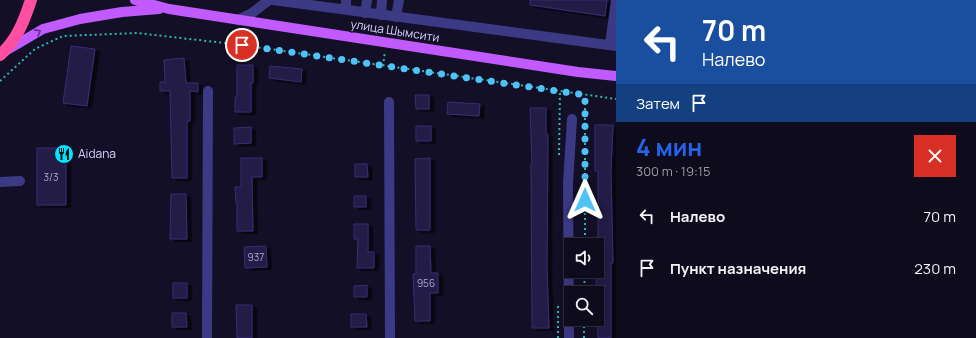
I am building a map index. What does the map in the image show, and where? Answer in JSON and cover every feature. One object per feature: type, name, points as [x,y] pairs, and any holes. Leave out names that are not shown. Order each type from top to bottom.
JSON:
[{"type":"highway","points":[[2,53],[22,26],[31,0]]},
{"type":"main road","name":"улица Шымсити","points":[[135,0],[169,9],[238,20],[571,71],[616,76]]},
{"type":"main road","name":"улица Шымсити","points":[[2,53],[43,29],[80,19],[122,12],[169,9]]},
{"type":"street","points":[[238,20],[252,13],[269,0]]},
{"type":"street","points":[[273,0],[346,5],[365,13],[613,46],[616,0]]},
{"type":"street","points":[[365,13],[367,0]]},
{"type":"street","points":[[380,15],[382,0]]},
{"type":"street","points":[[396,17],[399,0]]},
{"type":"street","points":[[207,338],[208,91]]},
{"type":"street","points":[[390,102],[390,338]]},
{"type":"street","points":[[568,338],[568,183],[572,119]]},
{"type":"street","points":[[0,182],[20,181]]},
{"type":"path","points":[[0,81],[35,49],[63,36],[137,33],[242,45],[616,99]]},
{"type":"path","points":[[585,95],[585,238]]},
{"type":"path","points":[[584,326],[584,338]]},
{"type":"building","points":[[530,0],[607,0],[605,16],[530,5]]},
{"type":"building","points":[[71,46],[95,49],[87,106],[63,103]]},
{"type":"building","points":[[184,58],[186,83],[198,83],[198,92],[190,91],[190,121],[187,121],[187,178],[172,178],[170,91],[160,91],[160,82],[165,82],[164,60]]},
{"type":"building","points":[[237,65],[253,65],[253,83],[251,83],[251,112],[235,112],[235,97],[237,97]]},
{"type":"building","points":[[270,66],[302,69],[301,82],[269,78]]},
{"type":"building","points":[[415,95],[429,95],[429,109],[416,109]]},
{"type":"building","points":[[448,102],[480,104],[479,116],[447,114]]},
{"type":"building","points":[[530,108],[546,108],[546,134],[548,134],[547,268],[549,328],[532,328],[532,164]]},
{"type":"building","points":[[595,125],[613,125],[611,171],[613,263],[611,263],[611,338],[598,338],[598,326],[604,326],[604,286],[596,286],[596,278],[604,278],[604,238],[598,238],[598,171],[595,171]]},
{"type":"building","points":[[416,126],[431,126],[431,141],[416,141]]},
{"type":"building","points":[[251,127],[251,143],[234,144],[234,128]]},
{"type":"building","points":[[37,148],[66,148],[66,205],[37,205]]},
{"type":"building","points":[[241,158],[262,158],[262,177],[252,177],[253,231],[237,231],[237,203],[235,187],[241,187]]},
{"type":"building","points":[[430,158],[430,230],[416,230],[415,159]]},
{"type":"building","points":[[355,164],[367,164],[368,177],[355,177]]},
{"type":"building","points":[[171,194],[186,194],[187,239],[170,239]]},
{"type":"building","points":[[354,196],[366,196],[366,207],[354,207]]},
{"type":"building","points":[[354,224],[368,224],[368,252],[374,252],[374,268],[357,268],[358,239],[354,239]]},
{"type":"building","points":[[266,246],[267,267],[245,268],[244,247]]},
{"type":"building","points":[[416,246],[430,246],[431,273],[438,273],[438,293],[430,293],[430,321],[415,321],[413,274],[416,274]]},
{"type":"building","points":[[173,283],[187,283],[187,298],[173,298]]},
{"type":"building","points":[[367,285],[367,297],[354,297],[354,286]]},
{"type":"building","points":[[236,305],[252,305],[252,338],[237,338]]},
{"type":"building","points":[[172,313],[186,313],[187,327],[172,327]]},
{"type":"building","points":[[351,314],[366,314],[367,327],[351,327]]},
{"type":"place","name":"Aidana","points":[[64,154]]},
{"type":"route","points":[[242,45],[585,95],[585,200]]}]
